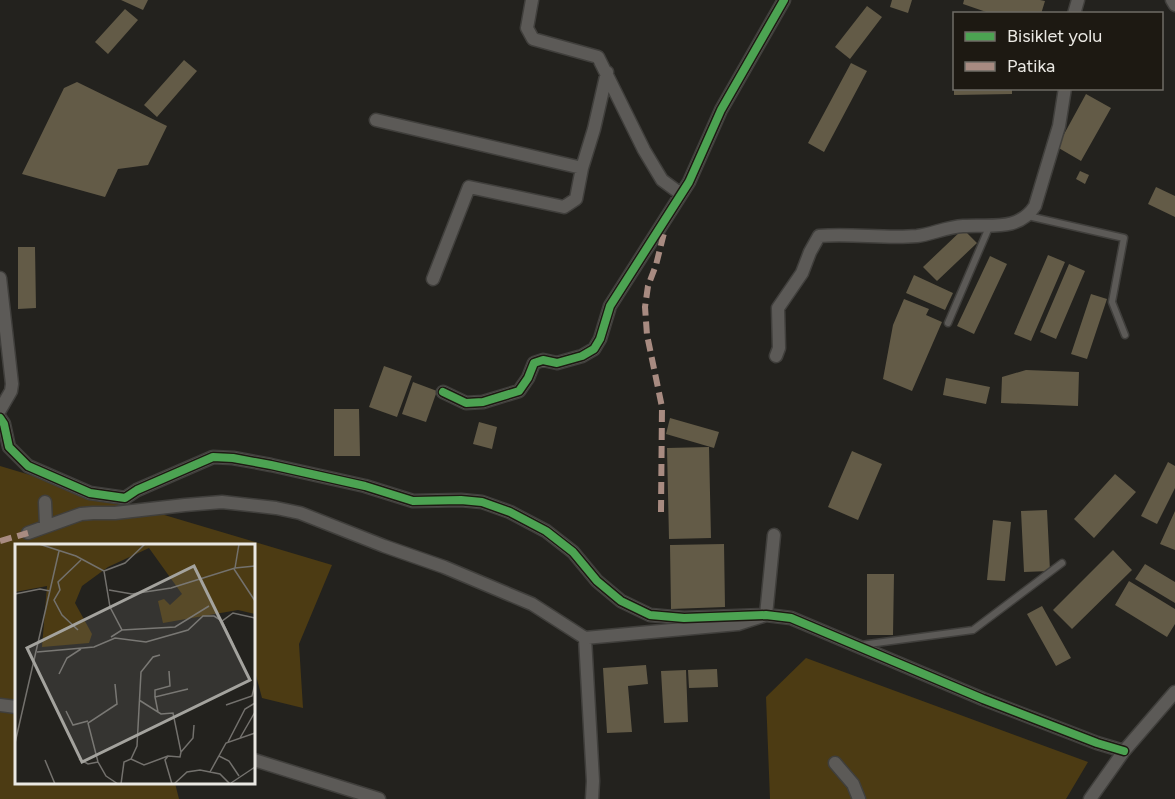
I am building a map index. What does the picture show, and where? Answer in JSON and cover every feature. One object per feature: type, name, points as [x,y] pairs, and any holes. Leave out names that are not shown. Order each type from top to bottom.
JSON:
[{"type":"street","points":[[532,0],[527,28],[533,39],[598,57],[644,150],[662,180],[681,195]]},
{"type":"street","points":[[443,392],[466,403],[483,402],[519,391],[534,363],[543,360],[557,363],[582,356],[594,349],[600,339],[610,306],[689,182],[720,110],[784,0]]},
{"type":"street","points":[[1172,0],[1175,5]]},
{"type":"street","points":[[433,279],[469,187],[564,207],[576,199],[606,72]]},
{"type":"street","points":[[776,356],[780,348],[778,308],[802,273],[819,236],[917,236],[960,226],[1007,225],[1029,216],[1035,206],[1059,126],[1065,90]]},
{"type":"street","points":[[376,120],[582,168]]},
{"type":"street","points":[[0,278],[12,384],[11,391],[0,410]]},
{"type":"street","points":[[0,418],[4,424],[9,447],[28,466],[90,493],[125,498],[146,486],[213,457],[272,465],[365,486],[413,501],[482,502],[510,512],[546,531],[573,552],[597,581],[621,601],[650,615],[684,618],[766,615],[790,618],[1066,731],[1124,751]]},
{"type":"street","points":[[45,502],[46,525]]},
{"type":"street","points":[[28,533],[81,514],[115,513],[222,502],[276,508],[300,513],[444,567],[532,604],[585,639],[738,624],[766,615]]},
{"type":"street","points":[[766,615],[774,535]]},
{"type":"street","points":[[585,639],[593,781],[591,799]]},
{"type":"street","points":[[1090,799],[1124,751],[1175,692]]},
{"type":"street","points":[[0,705],[15,707]]},
{"type":"street","points":[[255,760],[380,799]]},
{"type":"street","points":[[835,763],[853,784],[859,799]]},
{"type":"lane","points":[[1029,216],[1124,238],[1112,302],[1125,334]]},
{"type":"lane","points":[[948,323],[991,225]]},
{"type":"lane","points":[[855,646],[973,630],[1062,563]]},
{"type":"shaded area","points":[[0,466],[332,565],[299,644],[303,708],[262,698],[255,672],[255,544],[15,544],[15,784],[175,784],[179,799],[0,799]]},
{"type":"shaded area","points":[[806,658],[1088,762],[1066,799],[770,799],[766,697]]},
{"type":"building","points":[[121,0],[148,0],[143,10]]},
{"type":"building","points":[[892,0],[912,0],[908,13],[890,7]]},
{"type":"building","points":[[964,0],[1045,1],[1042,12],[986,12],[963,4]]},
{"type":"building","points":[[867,6],[882,17],[850,59],[835,47]]},
{"type":"building","points":[[125,9],[138,20],[108,54],[95,42]]},
{"type":"building","points":[[184,60],[197,71],[157,117],[144,105]]},
{"type":"building","points":[[851,63],[867,71],[824,152],[808,143]]},
{"type":"building","points":[[77,82],[167,126],[148,165],[118,169],[105,197],[22,174],[64,88]]},
{"type":"building","points":[[954,90],[1012,90],[1012,94],[954,95]]},
{"type":"building","points":[[1086,94],[1111,108],[1081,161],[1057,147]]},
{"type":"building","points":[[1080,171],[1089,175],[1085,184],[1076,179]]},
{"type":"building","points":[[1156,187],[1175,196],[1175,217],[1148,204]]},
{"type":"building","points":[[963,229],[977,243],[937,281],[923,267]]},
{"type":"building","points":[[18,247],[35,247],[36,308],[18,309]]},
{"type":"building","points":[[1048,255],[1065,262],[1031,341],[1014,334]]},
{"type":"building","points":[[990,256],[1007,264],[974,334],[957,326]]},
{"type":"building","points":[[1069,264],[1085,271],[1056,339],[1040,332]]},
{"type":"building","points":[[914,275],[953,293],[945,310],[906,293]]},
{"type":"building","points":[[1091,294],[1107,299],[1087,359],[1071,354]]},
{"type":"building","points":[[904,299],[929,309],[926,315],[942,322],[912,391],[883,379],[893,325]]},
{"type":"building","points":[[384,366],[412,376],[397,417],[369,407]]},
{"type":"building","points":[[1026,370],[1079,372],[1078,406],[1001,403],[1002,377]]},
{"type":"building","points":[[946,378],[990,387],[986,404],[943,395]]},
{"type":"building","points":[[413,382],[437,391],[426,422],[402,414]]},
{"type":"building","points":[[334,409],[359,409],[360,456],[334,456]]},
{"type":"building","points":[[670,418],[719,432],[714,448],[666,434]]},
{"type":"building","points":[[479,422],[497,427],[492,449],[473,444]]},
{"type":"building","points":[[709,447],[711,538],[669,539],[667,448]]},
{"type":"building","points":[[852,451],[882,464],[858,520],[828,507]]},
{"type":"building","points":[[1168,462],[1175,466],[1175,488],[1157,524],[1141,516]]},
{"type":"building","points":[[1115,474],[1136,492],[1094,538],[1074,519]]},
{"type":"building","points":[[1047,510],[1050,571],[1024,572],[1021,511]]},
{"type":"building","points":[[1175,511],[1175,550],[1160,544]]},
{"type":"building","points":[[993,520],[1011,522],[1005,581],[987,580]]},
{"type":"building","points":[[724,544],[725,607],[671,609],[670,545]]},
{"type":"building","points":[[1113,550],[1132,570],[1072,629],[1053,610]]},
{"type":"building","points":[[1145,564],[1175,582],[1175,603],[1135,579]]},
{"type":"building","points":[[867,574],[894,574],[893,635],[867,635]]},
{"type":"building","points":[[1129,581],[1175,609],[1175,624],[1167,637],[1115,605]]},
{"type":"building","points":[[1042,606],[1071,658],[1056,666],[1027,614]]},
{"type":"building","points":[[646,665],[648,684],[628,686],[632,732],[607,733],[603,668]]},
{"type":"building","points":[[717,669],[718,687],[689,688],[688,670]]},
{"type":"building","points":[[686,670],[688,722],[664,723],[661,671]]},
{"type":"marked path","points":[[661,512],[662,407],[647,335],[645,307],[648,286],[665,229]]},
{"type":"marked path","points":[[0,541],[28,533]]},
{"type":"cycle path","points":[[443,392],[466,403],[483,402],[519,391],[534,363],[543,360],[557,363],[582,356],[594,349],[600,339],[610,306],[689,182],[721,110],[784,0]]},
{"type":"cycle path","points":[[0,418],[4,424],[9,447],[28,466],[90,493],[125,498],[137,490],[213,457],[271,465],[365,486],[413,501],[482,502],[510,512],[546,531],[573,552],[597,581],[621,601],[650,615],[684,618],[766,615],[791,618],[983,699],[1097,743],[1124,751]]}]
